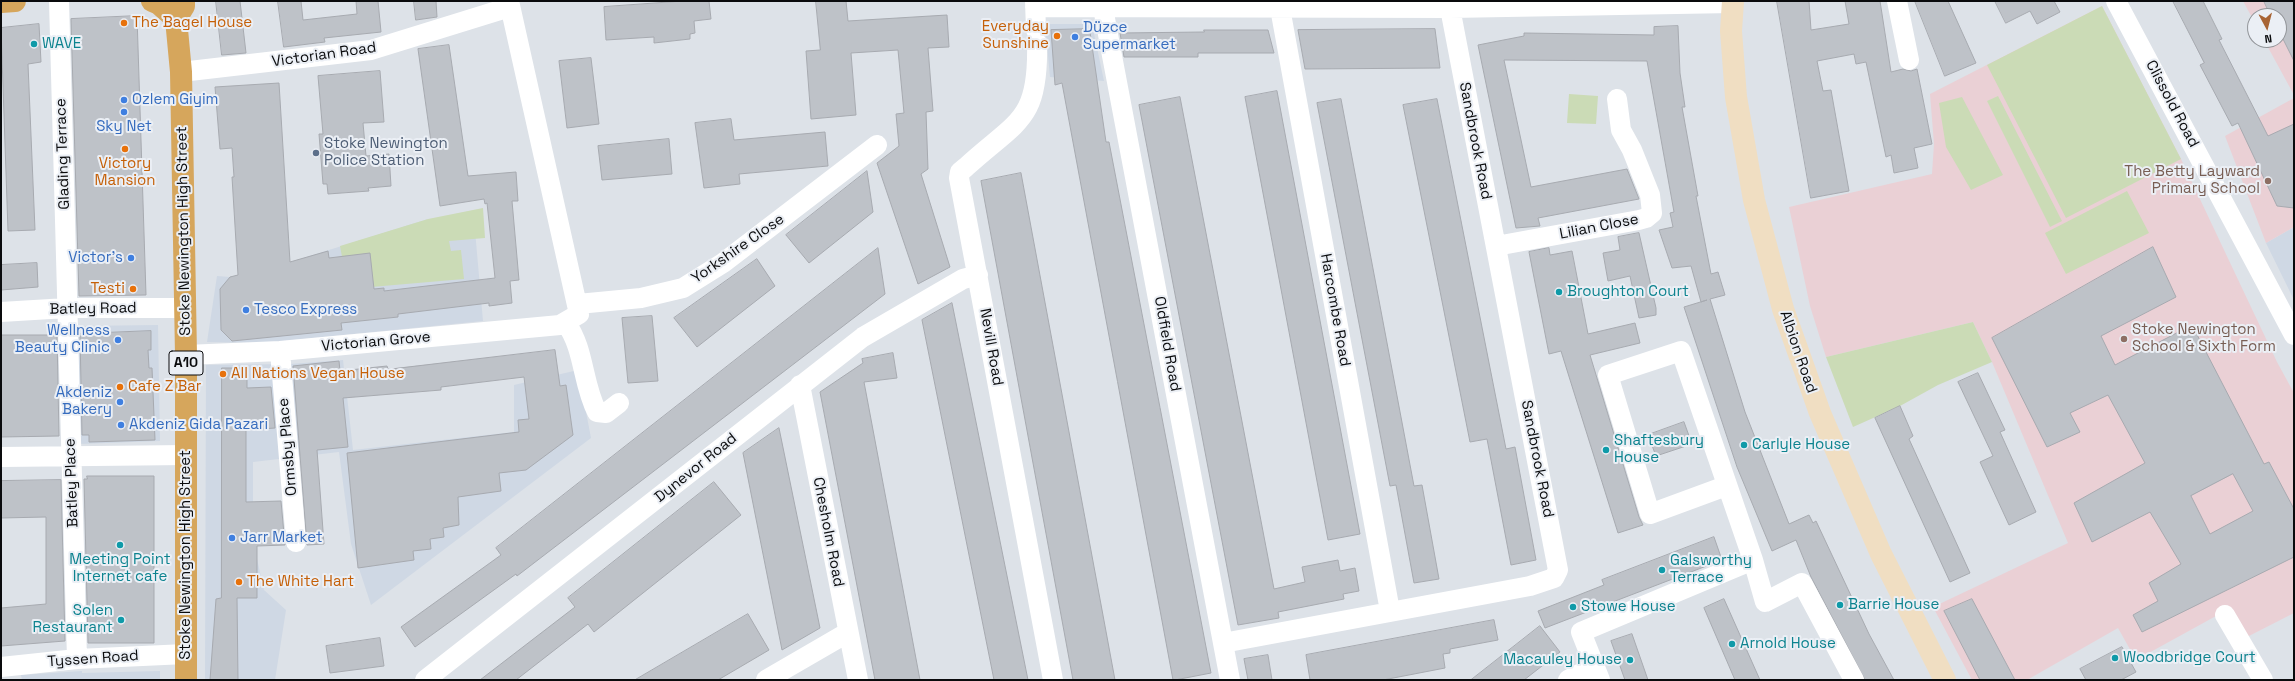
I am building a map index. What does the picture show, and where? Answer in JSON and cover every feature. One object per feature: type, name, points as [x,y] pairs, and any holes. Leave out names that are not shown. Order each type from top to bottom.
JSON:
[{"type":"highway","points":[[1,2],[15,1]]},
{"type":"highway","name":"A10","points":[[152,1],[180,10]]},
{"type":"highway","name":"Stoke Newington High Street","points":[[180,10],[187,455],[186,680]]},
{"type":"main road","name":"Albion Road","points":[[1733,2],[1732,59],[1736,97],[1754,200],[1783,309],[1820,412],[1881,554],[1945,680]]},
{"type":"street","name":"Glading Terrace","points":[[59,1],[67,308]]},
{"type":"street","points":[[1897,1],[1909,60]]},
{"type":"street","name":"Clissold Road","points":[[2116,1],[2294,334]]},
{"type":"street","points":[[1035,4],[1103,8],[1280,8],[1349,4],[1450,8],[1733,2]]},
{"type":"street","points":[[510,4],[578,304],[579,314],[566,323],[577,342],[587,386],[597,412],[606,413],[618,403]]},
{"type":"street","name":"Victorian Road","points":[[181,72],[371,50],[510,4]]},
{"type":"street","name":"Nevill Road","points":[[1035,4],[1036,83],[1031,102],[1022,118],[1011,130],[960,172],[1053,680]]},
{"type":"street","name":"Oldfield Road","points":[[1103,8],[1150,249],[1183,436],[1230,680]]},
{"type":"street","name":"Harcombe Road","points":[[1280,8],[1390,611]]},
{"type":"street","name":"Sandbrook Road","points":[[1223,642],[1530,586],[1554,578],[1558,570],[1450,8]]},
{"type":"street","name":"Lilian Close","points":[[1496,246],[1639,220],[1646,218],[1652,213],[1650,195],[1632,150],[1621,130],[1617,99]]},
{"type":"street","name":"Yorkshire Close","points":[[578,304],[641,298],[683,288],[735,254],[877,145]]},
{"type":"street","name":"Dynevor Road","points":[[425,680],[863,337],[903,312],[963,279],[978,275]]},
{"type":"street","name":"Batley Road","points":[[1,312],[67,308],[185,308]]},
{"type":"street","name":"Batley Place","points":[[67,308],[77,659]]},
{"type":"street","name":"Victorian Grove","points":[[186,355],[280,351],[566,323]]},
{"type":"street","name":"Ormsby Place","points":[[280,351],[296,542]]},
{"type":"street","points":[[1726,486],[1650,514],[1608,375],[1681,351],[1765,602],[1802,583],[1854,680]]},
{"type":"street","name":"Chesholm Road","points":[[800,385],[847,633],[858,680]]},
{"type":"street","points":[[1,456],[187,455]]},
{"type":"street","points":[[1568,680],[1597,673],[1581,632],[1752,560]]},
{"type":"street","points":[[2225,615],[2263,680]]},
{"type":"street","points":[[766,680],[847,633]]},
{"type":"street","name":"Tyssen Road","points":[[1,667],[77,659],[186,654]]},
{"type":"shaded area","points":[[2243,1],[2294,1],[2294,95],[2268,48],[2287,48],[2287,8],[2247,8]]},
{"type":"shaded area","name":"Stoke Newington School & Sixth Form","points":[[2102,6],[2181,159],[2277,362],[2294,393],[2294,613],[2245,638],[2216,616],[2136,660],[2118,628],[2027,680],[1972,680],[1933,607],[2068,543],[1992,362],[1973,322],[1826,357],[1810,306],[1789,207],[1932,174],[1934,144],[1930,94]]},
{"type":"shaded area","points":[[1045,24],[1092,24],[1104,81],[1050,77]]},
{"type":"shaded area","name":"The Betty Layward Primary School","points":[[2294,98],[2294,227],[2266,243],[2225,136]]},
{"type":"shaded area","points":[[428,219],[474,219],[483,321],[263,343],[207,342],[217,276],[230,277],[268,269]]},
{"type":"shaded area","points":[[2294,227],[2294,300],[2266,243]]},
{"type":"shaded area","points":[[158,325],[160,441],[79,444],[78,326]]},
{"type":"shaded area","points":[[343,360],[353,450],[514,432],[514,385],[578,370],[591,438],[371,605],[351,544],[339,452],[253,462],[253,541],[264,590],[286,610],[275,680],[205,680],[206,365],[290,364]]},
{"type":"shaded area","points":[[82,671],[82,673],[160,671],[160,680],[22,680],[21,675]]},
{"type":"green space","points":[[2102,6],[2181,159],[2066,218],[1987,65]]},
{"type":"green space","points":[[1569,94],[1598,96],[1596,124],[1567,123]]},
{"type":"green space","points":[[1998,96],[2062,221],[2050,227],[1987,101]]},
{"type":"green space","points":[[1962,97],[2003,175],[1971,190],[1946,147],[1939,103]]},
{"type":"green space","points":[[2127,191],[2149,233],[2066,274],[2045,233]]},
{"type":"green space","points":[[483,208],[485,238],[449,241],[451,251],[461,250],[464,279],[348,289],[340,246],[428,219]]},
{"type":"green space","points":[[1973,322],[1992,362],[1938,385],[1900,406],[1853,427],[1826,357]]},
{"type":"building","points":[[216,1],[240,1],[246,53],[222,55]]},
{"type":"building","points":[[278,1],[301,1],[303,20],[357,14],[356,1],[378,1],[381,32],[324,38],[325,42],[284,47]]},
{"type":"building","points":[[414,1],[436,1],[437,17],[416,20]]},
{"type":"building","points":[[683,1],[709,1],[711,19],[694,21],[695,33],[690,34],[690,39],[654,43],[654,37],[606,40],[604,7]]},
{"type":"building","points":[[816,1],[846,1],[848,21],[947,15],[949,47],[928,48],[933,111],[926,112],[928,169],[921,174],[950,267],[918,284],[877,163],[899,146],[896,114],[904,113],[898,50],[851,53],[856,115],[811,119],[806,51],[820,50]]},
{"type":"building","points":[[1777,1],[1809,1],[1811,30],[1849,24],[1845,1],[1880,1],[1891,72],[1903,69],[1911,71],[1917,69],[1932,144],[1914,148],[1918,168],[1894,173],[1891,155],[1886,157],[1866,62],[1856,64],[1854,54],[1817,61],[1823,91],[1831,90],[1849,191],[1811,198]]},
{"type":"building","points":[[1915,1],[1948,1],[1976,63],[1945,76]]},
{"type":"building","points":[[1995,1],[2054,1],[2060,12],[2037,24],[2030,11],[2006,23]]},
{"type":"building","points":[[2173,1],[2203,1],[2222,39],[2219,40],[2268,136],[2294,124],[2294,208],[2277,206],[2238,123],[2232,126],[2200,65],[2204,63]]},
{"type":"building","points":[[2264,1],[2294,1],[2294,61],[2287,47],[2287,8],[2267,8]]},
{"type":"building","points":[[137,16],[146,295],[79,296],[71,19]]},
{"type":"building","points":[[39,24],[41,62],[28,64],[35,230],[8,231],[1,28]]},
{"type":"building","points":[[1678,26],[1680,73],[1685,107],[1682,107],[1698,196],[1696,196],[1711,274],[1718,272],[1725,295],[1710,299],[1745,412],[1789,524],[1809,515],[1813,523],[1816,521],[1869,634],[1894,680],[1865,680],[1811,577],[1796,540],[1772,551],[1737,467],[1684,307],[1701,302],[1691,266],[1672,268],[1659,230],[1673,227],[1670,213],[1674,212],[1647,61],[1504,60],[1531,187],[1627,169],[1639,199],[1538,218],[1540,226],[1516,228],[1478,45],[1524,36],[1524,33],[1654,35],[1654,27]]},
{"type":"building","points":[[1086,29],[1090,32],[1106,142],[1109,142],[1211,673],[1175,680],[1173,680],[1062,83],[1055,85],[1051,30]]},
{"type":"building","points":[[1435,29],[1440,68],[1305,69],[1298,30]]},
{"type":"building","points":[[1204,30],[1268,30],[1274,53],[1198,53],[1198,57],[1124,57],[1120,33],[1204,32]]},
{"type":"building","points":[[449,45],[468,176],[516,172],[518,201],[512,201],[519,280],[510,281],[512,303],[489,306],[489,303],[398,314],[398,317],[341,323],[342,330],[232,341],[221,330],[220,289],[230,277],[238,275],[232,177],[234,177],[232,148],[220,149],[215,87],[279,83],[290,262],[328,251],[329,258],[370,253],[374,289],[384,288],[384,291],[495,278],[487,203],[485,204],[484,199],[440,206],[418,49]]},
{"type":"building","points":[[591,58],[599,124],[567,128],[559,61]]},
{"type":"building","points":[[380,71],[384,122],[363,123],[366,156],[389,154],[391,186],[368,188],[369,191],[328,194],[327,184],[323,184],[319,134],[323,134],[318,76]]},
{"type":"building","points":[[1277,91],[1360,534],[1328,540],[1245,97]]},
{"type":"building","points":[[1180,97],[1274,589],[1305,582],[1302,567],[1338,560],[1340,571],[1355,568],[1359,591],[1343,594],[1344,599],[1278,612],[1279,618],[1238,625],[1139,105]]},
{"type":"building","points":[[1341,99],[1414,486],[1422,485],[1439,579],[1414,583],[1396,485],[1390,486],[1317,103]]},
{"type":"building","points":[[1437,99],[1506,449],[1515,447],[1536,560],[1511,565],[1487,439],[1470,442],[1403,105]]},
{"type":"building","points":[[731,119],[734,140],[825,132],[828,166],[739,174],[740,184],[704,188],[695,123]]},
{"type":"building","points":[[669,139],[672,174],[602,180],[598,146]]},
{"type":"building","points":[[867,171],[873,212],[809,263],[786,235]]},
{"type":"building","points":[[1021,173],[1115,680],[1073,680],[981,181]]},
{"type":"building","points":[[1639,233],[1656,308],[1656,315],[1639,318],[1630,276],[1608,281],[1603,253],[1620,250],[1618,237]]},
{"type":"building","points":[[2153,247],[2176,297],[2101,336],[2115,365],[2192,325],[2264,464],[2269,462],[2294,509],[2294,557],[2142,632],[2133,615],[2158,601],[2149,583],[2181,564],[2150,512],[2092,542],[2074,503],[2145,463],[2108,395],[2070,413],[2080,432],[2047,447],[1992,338]],"holes":[[[2233,474],[2253,511],[2210,534],[2191,496]]]},
{"type":"building","points":[[878,248],[885,294],[517,576],[516,574],[415,647],[401,627],[501,555],[496,548]]},
{"type":"building","points":[[1549,248],[1550,255],[1572,251],[1588,334],[1635,323],[1640,343],[1590,355],[1639,517],[1643,525],[1618,533],[1561,351],[1549,354],[1529,252]]},
{"type":"building","points":[[757,259],[775,286],[697,347],[674,318]]},
{"type":"building","points":[[37,263],[38,287],[1,290],[1,265]]},
{"type":"building","points":[[952,303],[1028,680],[994,680],[922,320]]},
{"type":"building","points":[[652,316],[658,381],[628,383],[622,318]]},
{"type":"building","points":[[151,331],[151,350],[148,350],[149,368],[152,368],[155,440],[89,442],[89,435],[82,435],[80,334]]},
{"type":"building","points":[[1,335],[57,335],[59,436],[1,437]]},
{"type":"building","points":[[555,350],[560,386],[566,385],[573,435],[526,470],[499,473],[501,491],[458,497],[459,525],[443,528],[444,537],[430,539],[431,549],[413,551],[414,560],[358,568],[347,453],[519,432],[518,420],[529,419],[524,377],[441,387],[441,390],[343,398],[348,447],[317,450],[324,544],[307,545],[293,366],[339,361],[340,371],[387,366],[388,369]]},
{"type":"building","points":[[893,353],[897,378],[864,382],[920,680],[875,680],[820,392],[863,363],[862,359]]},
{"type":"building","points":[[222,368],[247,368],[247,388],[271,387],[275,428],[246,430],[246,502],[281,501],[285,545],[257,546],[257,598],[237,598],[238,680],[210,680],[216,599],[221,598]]},
{"type":"building","points":[[1978,373],[2005,430],[2000,432],[2036,512],[2009,525],[1980,462],[1993,456],[1958,382]]},
{"type":"building","points":[[1900,406],[1913,436],[1909,439],[1970,573],[1950,582],[1875,418]]},
{"type":"building","points":[[1684,422],[1692,444],[1656,456],[1648,435]]},
{"type":"building","points":[[779,428],[820,628],[782,650],[743,453]]},
{"type":"building","points":[[87,476],[154,476],[154,643],[88,643],[84,479],[87,479]]},
{"type":"building","points":[[61,480],[65,641],[1,646],[1,608],[46,604],[46,517],[1,518],[1,481]]},
{"type":"building","points":[[714,482],[741,515],[594,632],[588,624],[516,680],[480,680],[575,607],[568,598]]},
{"type":"building","name":"Galsworthy Terrace","points":[[1714,537],[1722,560],[1545,628],[1538,611],[1604,585],[1602,580]]},
{"type":"building","name":"Arnold House","points":[[1724,599],[1760,680],[1735,680],[1704,608]]},
{"type":"building","points":[[1972,599],[2015,680],[1980,680],[1944,611]]},
{"type":"building","points":[[748,614],[769,650],[718,680],[635,680]]},
{"type":"building","points":[[1494,620],[1498,640],[1450,649],[1450,653],[1443,654],[1445,668],[1383,680],[1310,680],[1306,655]]},
{"type":"building","points":[[1540,626],[1560,652],[1524,680],[1471,680]]},
{"type":"building","name":"Macauley House","points":[[1632,634],[1648,680],[1625,680],[1611,641]]},
{"type":"building","points":[[380,638],[384,666],[330,673],[326,646]]},
{"type":"building","name":"Woodbridge Court","points":[[2122,647],[2136,672],[2121,680],[2086,680],[2080,669]]},
{"type":"building","points":[[1268,655],[1272,680],[1248,680],[1244,659]]},
{"type":"place","name":"The Bagel House","points":[[124,23]]},
{"type":"place","name":"Everyday Sunshine","points":[[1057,36]]},
{"type":"place","name":"Düzce Supermarket","points":[[1075,37]]},
{"type":"place","name":"WAVE","points":[[34,44]]},
{"type":"place","name":"Ozlem Giyim","points":[[124,100]]},
{"type":"place","name":"Sky Net","points":[[124,112]]},
{"type":"place","name":"Victory Mansion","points":[[125,149]]},
{"type":"place","name":"Stoke Newington Police Station","points":[[316,153]]},
{"type":"place","name":"The Betty Layward Primary School","points":[[2268,181]]},
{"type":"place","name":"Victor's","points":[[131,258]]},
{"type":"place","name":"Testi","points":[[133,289]]},
{"type":"place","name":"Broughton Court","points":[[1559,292]]},
{"type":"place","name":"Tesco Express","points":[[246,310]]},
{"type":"place","name":"Stoke Newington School & Sixth Form","points":[[2124,339]]},
{"type":"place","name":"Wellness Beauty Clinic","points":[[118,340]]},
{"type":"place","name":"All Nations Vegan House","points":[[223,374]]},
{"type":"place","name":"Cafe Z Bar","points":[[120,387]]},
{"type":"place","name":"Akdeniz Bakery","points":[[120,402]]},
{"type":"place","name":"Akdeniz Gida Pazari","points":[[121,425]]},
{"type":"place","name":"Carlyle House","points":[[1744,445]]},
{"type":"place","name":"Shaftesbury House","points":[[1606,450]]},
{"type":"place","name":"Jarr Market","points":[[232,538]]},
{"type":"place","name":"Meeting Point Internet cafe","points":[[120,545]]},
{"type":"place","name":"Galsworthy Terrace","points":[[1662,570]]},
{"type":"place","name":"The White Hart","points":[[239,582]]},
{"type":"place","name":"Barrie House","points":[[1840,605]]},
{"type":"place","name":"Stowe House","points":[[1573,607]]},
{"type":"place","name":"Solen Restaurant","points":[[121,620]]},
{"type":"place","name":"Arnold House","points":[[1732,644]]},
{"type":"place","name":"Woodbridge Court","points":[[2115,658]]},
{"type":"place","name":"Macauley House","points":[[1630,660]]}]
